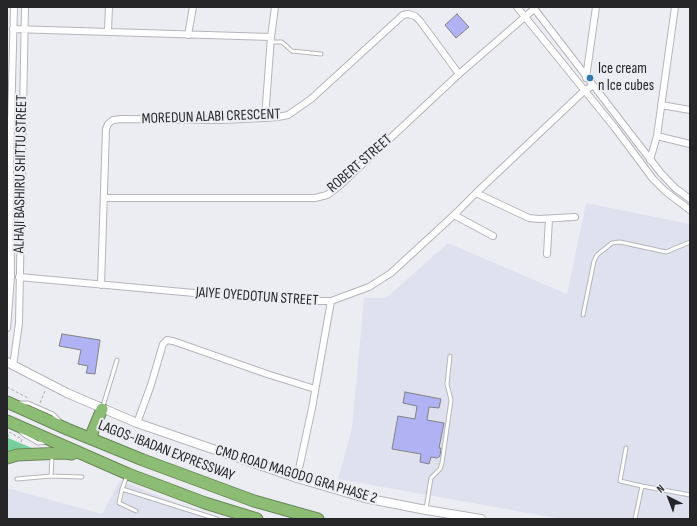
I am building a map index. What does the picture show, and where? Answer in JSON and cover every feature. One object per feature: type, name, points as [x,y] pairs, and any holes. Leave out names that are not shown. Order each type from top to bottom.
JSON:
[{"type":"highway","name":"LAGOS-IBADAN EXPRESSWAY","points":[[9,399],[67,429],[143,460],[254,501],[318,519]]},
{"type":"highway","points":[[90,438],[102,408]]},
{"type":"highway","points":[[10,426],[128,474],[205,503],[257,519]]},
{"type":"highway","points":[[7,458],[17,455],[63,453],[85,456]]},
{"type":"street","name":"ALHAJI BASHIRU SHITTU STREET","points":[[7,328],[11,277],[9,243],[14,7]]},
{"type":"street","name":"ALHAJI BASHIRU SHITTU STREET","points":[[10,364],[17,345],[19,315],[24,7]]},
{"type":"street","points":[[108,31],[109,7]]},
{"type":"street","points":[[188,35],[193,7]]},
{"type":"street","points":[[265,118],[270,40],[275,7]]},
{"type":"street","points":[[517,7],[615,128],[653,179],[665,191],[690,210]]},
{"type":"street","points":[[586,78],[596,7]]},
{"type":"street","points":[[650,160],[657,136],[675,7]]},
{"type":"street","points":[[533,8],[650,160],[675,188],[690,199]]},
{"type":"street","name":"ROBERT STREET","points":[[104,198],[321,197],[338,187],[459,74],[525,17],[533,8]]},
{"type":"street","name":"MOREDUN ALABI CRESCENT","points":[[100,285],[106,129],[108,124],[114,120],[222,120],[265,118],[288,115],[311,99],[403,15],[408,14],[414,16],[420,21],[459,74]]},
{"type":"street","points":[[14,29],[108,31],[270,40]]},
{"type":"street","name":"JAIYE OYEDOTUN STREET","points":[[19,277],[227,296],[331,301],[370,287],[391,273],[584,91],[592,86]]},
{"type":"street","points":[[661,105],[690,110]]},
{"type":"street","points":[[657,136],[690,144]]},
{"type":"street","points":[[476,193],[529,218],[539,219],[575,217]]},
{"type":"street","points":[[454,215],[493,236]]},
{"type":"street","points":[[547,254],[549,218]]},
{"type":"street","points":[[297,478],[331,301]]},
{"type":"street","points":[[8,315],[19,315]]},
{"type":"street","points":[[136,423],[151,385],[163,344],[167,340],[173,340],[267,374],[315,389]]},
{"type":"street","name":"CMD ROAD MAGODO GRA PHASE 2","points":[[10,364],[48,384],[136,423],[297,478],[365,498],[481,519]]},
{"type":"lane","points":[[270,40],[282,42],[292,51],[321,54]]},
{"type":"lane","points":[[583,315],[596,255],[612,243],[620,242],[666,252],[690,242]]},
{"type":"lane","points":[[426,510],[431,478],[440,469],[442,462],[451,400],[447,384],[450,356]]},
{"type":"lane","points":[[102,408],[117,360]]},
{"type":"lane","points":[[626,448],[620,481],[690,495]]},
{"type":"lane","points":[[51,476],[52,454]]},
{"type":"lane","points":[[128,474],[118,503],[136,512]]},
{"type":"lane","points":[[17,479],[51,476],[82,477]]},
{"type":"lane","points":[[635,519],[642,486]]},
{"type":"lane","points":[[122,489],[217,519]]},
{"type":"path","points":[[36,403],[40,404],[48,384]]},
{"type":"path","points":[[7,387],[30,400]]},
{"type":"path","points":[[9,399],[11,389]]},
{"type":"path","points":[[7,445],[18,449],[22,439],[10,426]]},
{"type":"shaded area","points":[[586,203],[690,224],[690,519],[562,519],[338,479],[352,428],[364,298],[386,298],[448,243],[567,294]]},
{"type":"shaded area","points":[[120,480],[214,519],[7,519],[7,488],[102,514]]},
{"type":"green space","points":[[7,434],[9,435],[8,438],[32,448],[35,451],[12,453],[7,450]]},
{"type":"building","points":[[457,14],[469,27],[456,38],[445,25]]},
{"type":"building","points":[[62,334],[100,340],[95,374],[86,373],[88,366],[78,364],[81,350],[59,346]]},
{"type":"building","points":[[405,392],[441,399],[439,408],[429,407],[427,420],[444,423],[439,448],[441,448],[440,456],[437,458],[431,457],[429,464],[420,462],[421,454],[392,449],[398,416],[415,419],[417,406],[403,403]]},
{"type":"place","name":"Ice cream n Ice cubes","points":[[590,78]]}]
